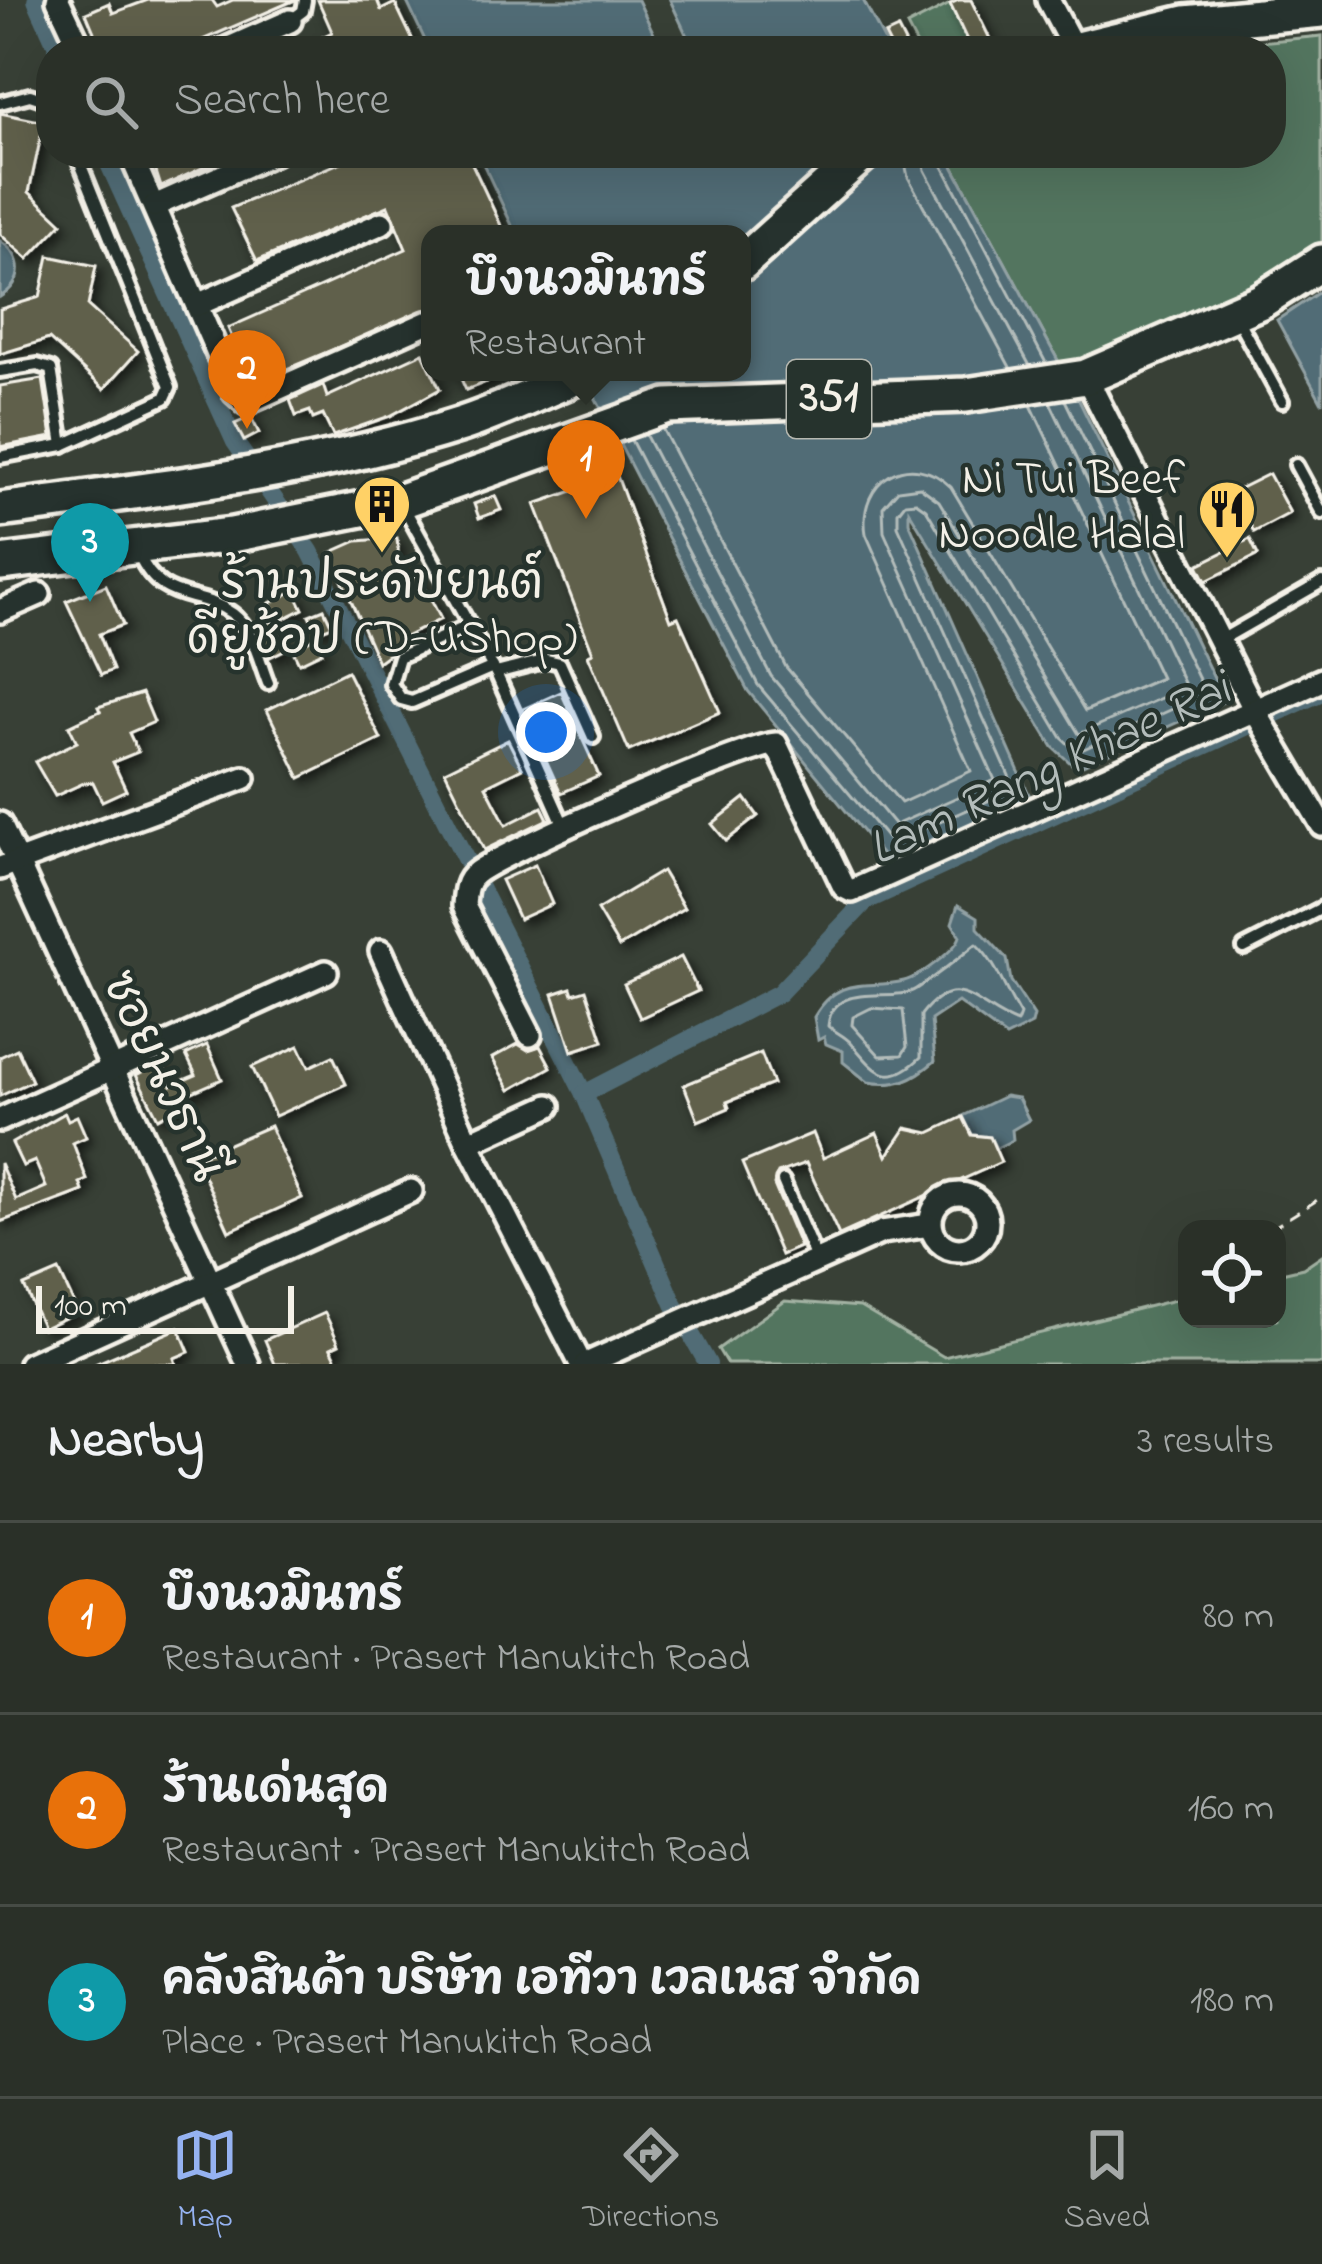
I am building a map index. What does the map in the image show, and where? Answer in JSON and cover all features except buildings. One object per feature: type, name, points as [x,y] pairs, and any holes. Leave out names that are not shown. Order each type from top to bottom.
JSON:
[{"type":"main road","points":[[1118,36],[1185,23],[1322,10]]},
{"type":"main road","points":[[751,254],[847,168]]},
{"type":"main road","name":"351","points":[[0,563],[283,525],[401,501],[668,406],[966,395],[1081,376],[1248,307],[1322,262]]},
{"type":"main road","points":[[256,478],[466,423],[567,381]]},
{"type":"main road","points":[[0,510],[256,478],[497,433],[506,448],[489,472]]},
{"type":"street","points":[[59,0],[75,36]]},
{"type":"street","points":[[1048,0],[1065,36]]},
{"type":"street","points":[[255,36],[290,20]]},
{"type":"street","points":[[137,168],[235,393],[246,404],[421,324]]},
{"type":"street","points":[[154,206],[240,168]]},
{"type":"street","points":[[197,305],[382,223]]},
{"type":"street","points":[[1081,376],[1259,720],[1322,825]]},
{"type":"street","points":[[0,611],[39,594]]},
{"type":"street","points":[[530,1035],[464,906],[472,877],[565,828],[776,743],[844,886],[852,891],[1259,720],[1322,680]]},
{"type":"street","points":[[7,865],[244,778]]},
{"type":"street","name":"ซอยนวธานี","points":[[0,824],[7,865],[248,1364]]},
{"type":"street","points":[[381,951],[468,1143],[584,1364],[617,1358],[681,1321],[882,1232],[930,1225]]},
{"type":"street","points":[[0,1120],[326,972]]},
{"type":"street","points":[[468,1143],[549,1106]]},
{"type":"street","points":[[30,1364],[411,1190]]},
{"type":"lane","points":[[290,20],[303,10],[305,0]]},
{"type":"lane","points":[[0,103],[36,97]]},
{"type":"lane","points":[[0,457],[63,445],[165,398],[171,381],[82,168]]},
{"type":"lane","points":[[1248,307],[1282,401]]},
{"type":"lane","points":[[0,371],[37,365],[51,369],[63,445]]},
{"type":"lane","points":[[1296,465],[1322,513]]},
{"type":"lane","points":[[401,501],[494,670],[565,828]]},
{"type":"lane","points":[[134,544],[145,568],[165,590],[233,614],[247,630],[268,683]]},
{"type":"lane","points":[[1219,641],[1322,582]]},
{"type":"lane","points":[[470,626],[398,657],[391,684],[401,699],[412,702],[494,670],[547,660],[560,663],[593,737]]},
{"type":"lane","points":[[1244,948],[1322,908]]},
{"type":"lane","points":[[782,1181],[817,1261]]},
{"type":"path","points":[[1285,1220],[1322,1197]]},
{"type":"green space","points":[[950,4],[965,36],[912,36],[907,26]]},
{"type":"green space","points":[[1322,36],[1322,276],[1256,323],[1074,390],[954,168],[1286,168],[1286,39]]},
{"type":"green space","points":[[1322,1255],[1322,1364],[727,1364],[718,1349],[785,1301],[860,1307],[944,1357],[1178,1299],[1178,1328],[1286,1328],[1286,1272],[1303,1268]]},
{"type":"water","points":[[406,0],[638,0],[655,36],[423,36]]},
{"type":"water","points":[[670,0],[863,0],[882,36],[687,36]]},
{"type":"water","points":[[485,168],[954,168],[1074,390],[1225,701],[1076,768],[1053,747],[909,511],[909,522],[1031,799],[885,859],[748,691],[587,381],[751,381],[751,225],[512,225]]},
{"type":"water","points":[[0,241],[14,254],[18,269],[14,284],[0,297]]},
{"type":"water","points":[[1322,290],[1322,403],[1277,320]]},
{"type":"water","points":[[958,905],[978,917],[978,928],[1007,959],[1011,981],[1034,1016],[1032,1024],[1006,1037],[958,1002],[931,1020],[935,1061],[904,1080],[868,1082],[843,1062],[843,1051],[826,1044],[824,1037],[818,1040],[814,1017],[844,989],[904,981],[936,963],[960,936],[952,923]]},
{"type":"water","points":[[1005,1096],[1018,1098],[1029,1120],[1012,1130],[1013,1140],[996,1148],[990,1137],[972,1135],[963,1116]]},
{"type":"waterway","points":[[36,0],[52,36]]},
{"type":"waterway","points":[[111,168],[235,442],[310,551],[584,1094],[674,1304],[708,1364]]},
{"type":"waterway","name":"Lam Rang Khae Rai","points":[[584,1094],[779,993],[866,901],[1322,692]]},
{"type":"place","name":"ร้านเด่นสุด","points":[[247,429]]},
{"type":"place","name":"บึงนวมินทร์","points":[[586,519]]},
{"type":"place","name":"ร้านประดับยนต์ ดียูช้อป (D-UShop)","points":[[382,555]]},
{"type":"place","name":"Ni Tui Beef Noodle Halal","points":[[1227,560]]},
{"type":"place","name":"คลังสินค้า บริษัท เอทีวา เวลเนส จำกัด","points":[[90,602]]}]
